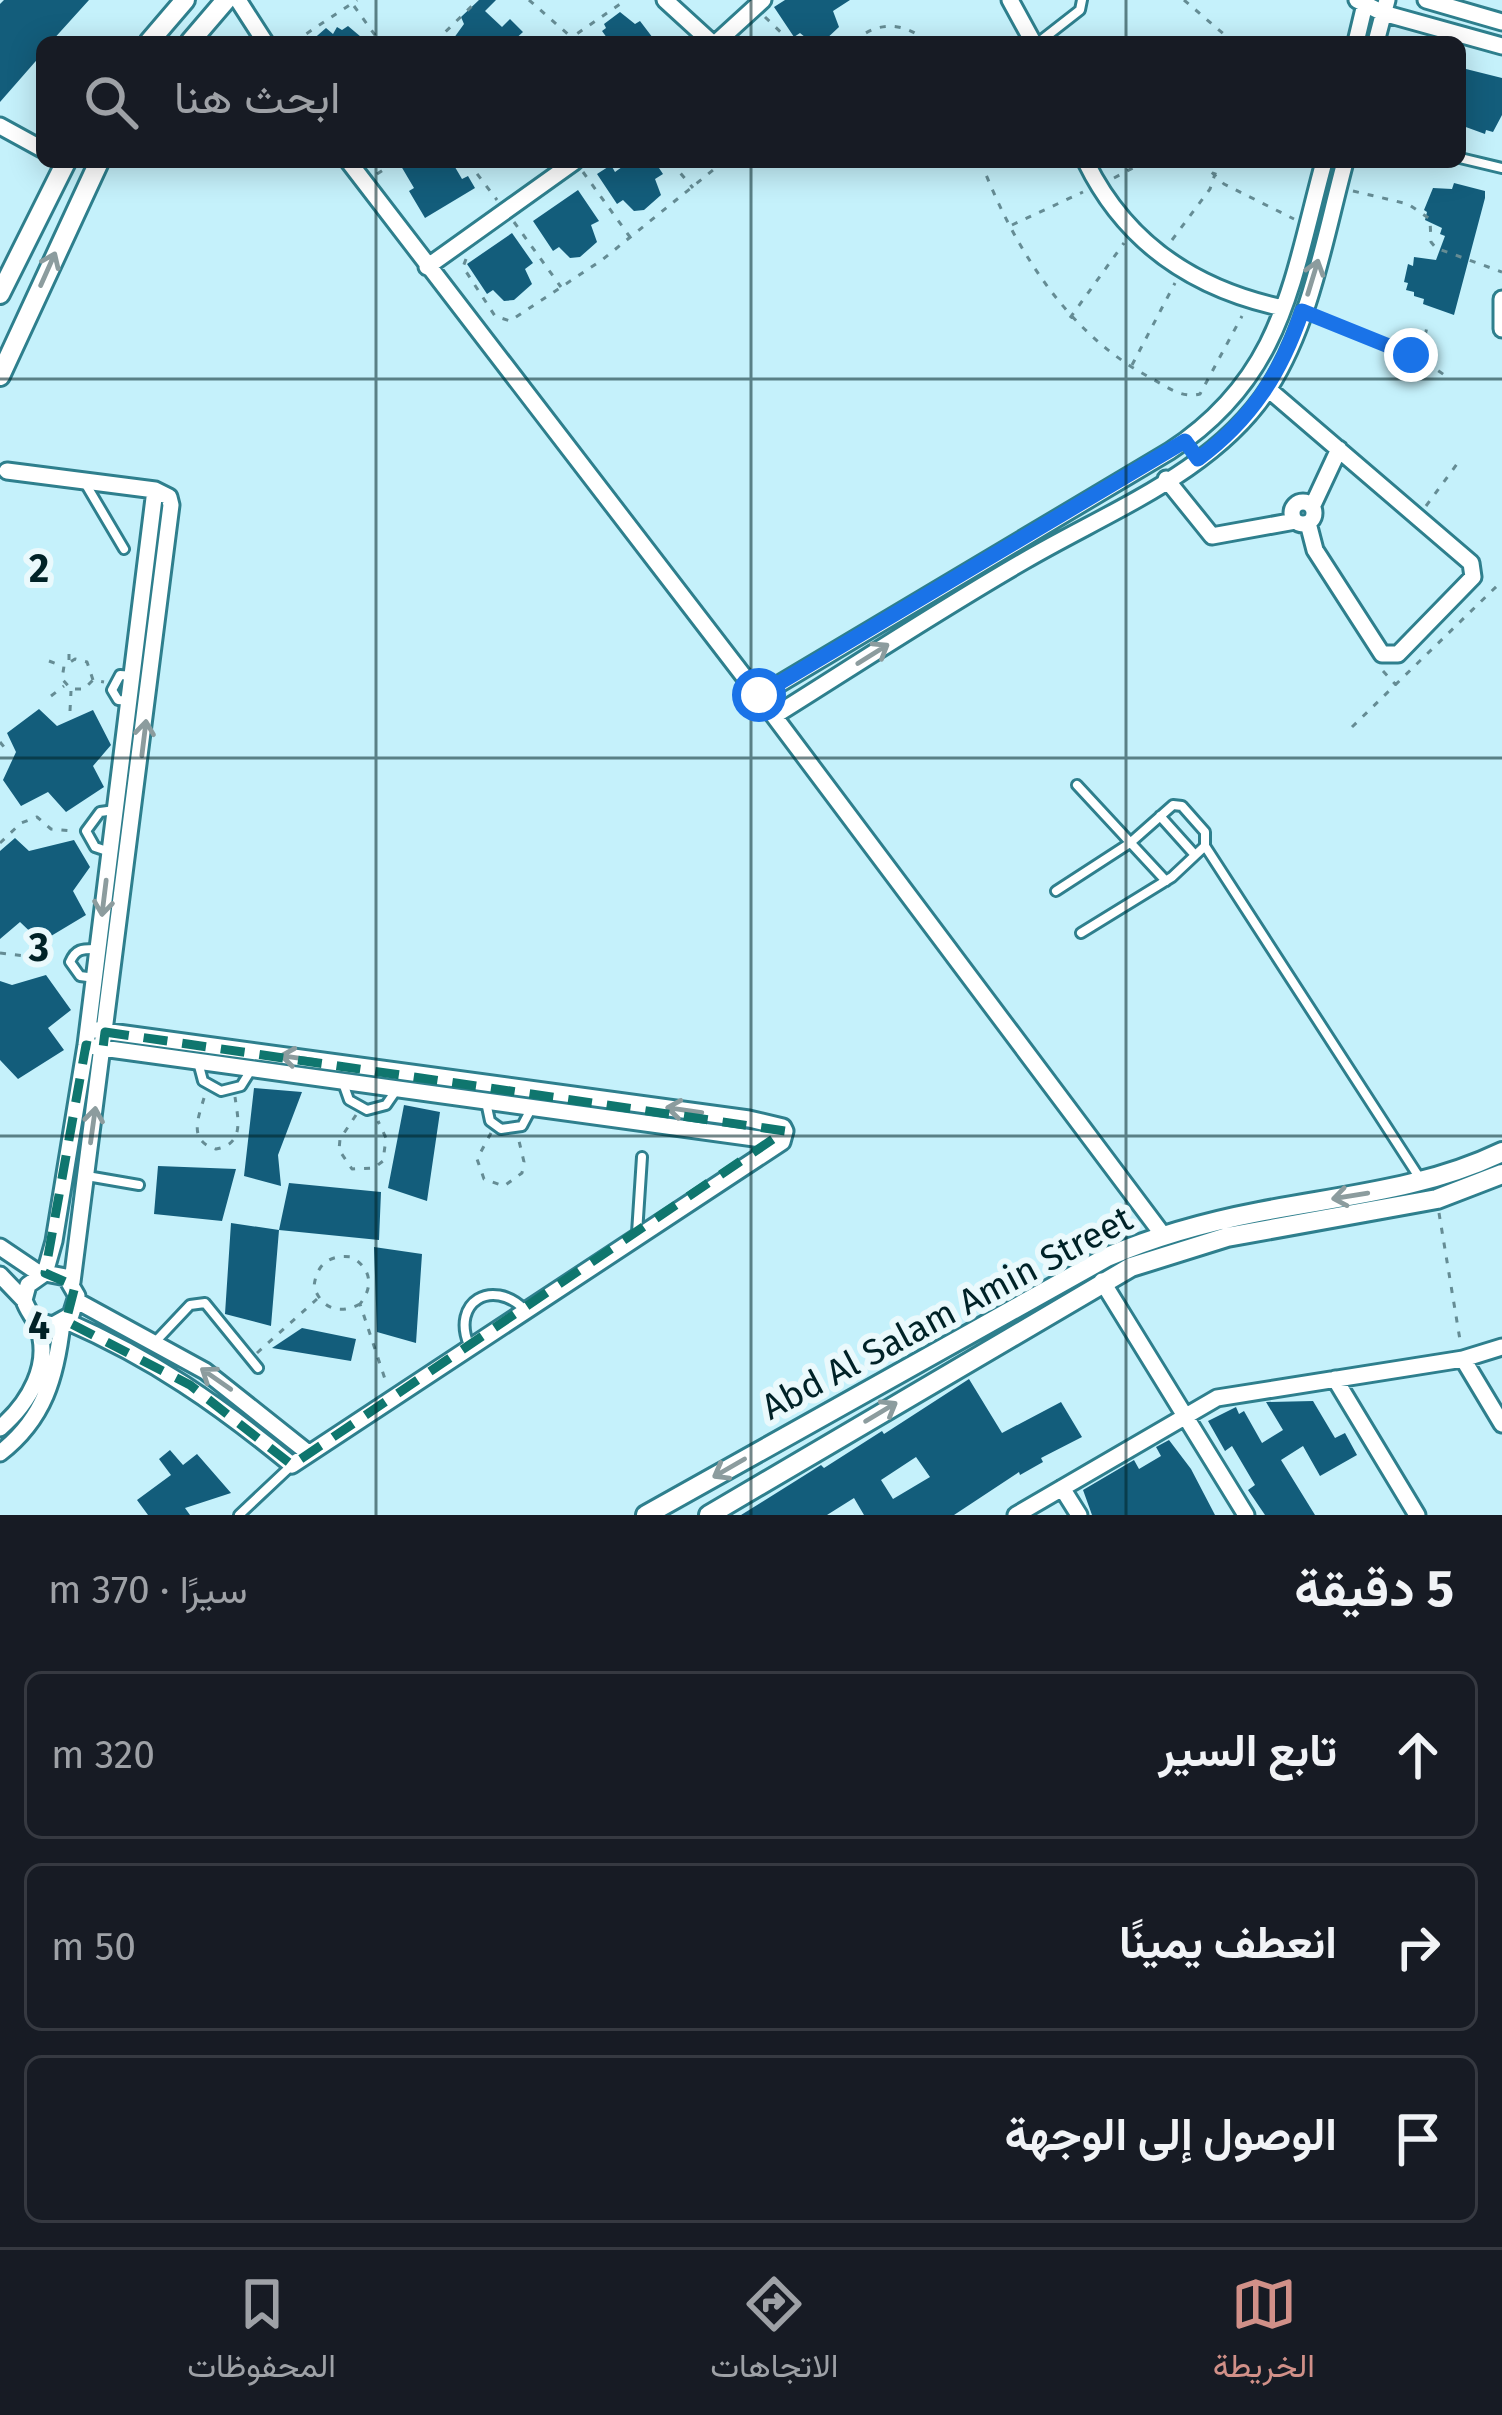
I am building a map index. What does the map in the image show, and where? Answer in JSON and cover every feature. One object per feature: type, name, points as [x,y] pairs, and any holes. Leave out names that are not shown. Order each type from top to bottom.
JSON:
[{"type":"street","points":[[154,36],[185,0]]},
{"type":"street","points":[[195,36],[226,0]]},
{"type":"street","points":[[238,0],[261,36]]},
{"type":"street","points":[[665,0],[707,36]]},
{"type":"street","points":[[1010,0],[1032,36]]},
{"type":"street","points":[[1426,0],[1502,22]]},
{"type":"street","points":[[1357,36],[1363,2],[1502,46]]},
{"type":"street","points":[[721,36],[759,4]]},
{"type":"street","points":[[1378,36],[1385,6]]},
{"type":"street","points":[[0,126],[36,145]]},
{"type":"street","points":[[0,294],[63,168]]},
{"type":"street","points":[[0,376],[6,345],[96,168]]},
{"type":"street","points":[[355,168],[759,695],[1163,1235]]},
{"type":"street","points":[[428,267],[567,168]]},
{"type":"street","points":[[1089,168],[1132,232],[1160,256],[1250,301],[1282,308]]},
{"type":"street","points":[[759,695],[1215,419],[1257,369],[1282,308],[1322,168]]},
{"type":"street","points":[[774,716],[984,584],[1166,479],[1234,430],[1268,389],[1302,311],[1343,168]]},
{"type":"street","points":[[41,210],[69,225]]},
{"type":"street","points":[[1502,299],[1502,329]]},
{"type":"street","points":[[1268,389],[1339,449],[1471,563],[1473,577],[1398,654],[1378,652],[1315,550],[1305,517],[1339,449]]},
{"type":"street","points":[[1185,441],[1198,459]]},
{"type":"street","points":[[8,471],[155,490],[169,497],[171,505],[96,1039],[54,1241],[42,1274],[28,1286],[24,1300]]},
{"type":"street","points":[[1166,479],[1212,536],[1305,517]]},
{"type":"street","points":[[155,490],[94,978],[96,1039],[72,1282],[77,1301],[156,1341],[239,1395],[307,1453]]},
{"type":"street","points":[[96,1039],[197,1061],[782,1142]]},
{"type":"street","points":[[36,1321],[63,1322],[145,1357],[190,1385],[292,1465],[782,1142],[785,1131],[778,1124],[534,1089],[96,1039]]},
{"type":"street","name":"Abd Al Salam Amin Street","points":[[646,1515],[1107,1257],[1163,1235],[1254,1213],[1422,1182],[1502,1152]]},
{"type":"street","name":"Abd Al Salam Amin Street","points":[[709,1515],[1102,1281],[1165,1253],[1227,1237],[1437,1199],[1502,1174]]},
{"type":"street","points":[[0,1247],[42,1274],[59,1274],[72,1282]]},
{"type":"street","points":[[0,1275],[24,1300],[41,1340],[37,1379],[17,1413],[0,1428]]},
{"type":"street","points":[[1102,1281],[1246,1515]]},
{"type":"street","points":[[0,1453],[25,1433],[48,1396],[63,1322],[77,1301]]},
{"type":"street","points":[[1016,1515],[1217,1398],[1463,1359],[1502,1347]]},
{"type":"street","points":[[1463,1359],[1502,1424]]},
{"type":"street","points":[[1335,1378],[1417,1515]]},
{"type":"street","points":[[1062,1487],[1078,1515]]},
{"type":"lane","points":[[1044,36],[1078,12],[1082,0]]},
{"type":"lane","points":[[1466,160],[1502,169]]},
{"type":"lane","points":[[85,481],[124,549]]},
{"type":"lane","points":[[1077,785],[1166,881]]},
{"type":"lane","points":[[1056,891],[1130,842],[1173,806],[1182,806],[1205,832],[1204,846],[1422,1182]]},
{"type":"lane","points":[[110,852],[95,847],[86,831],[100,812],[116,809]]},
{"type":"lane","points":[[1160,816],[1195,855]]},
{"type":"lane","points":[[1081,933],[1166,881],[1204,846]]},
{"type":"lane","points":[[94,978],[80,976],[70,962],[82,949],[98,949]]},
{"type":"lane","points":[[197,1061],[208,1086],[221,1091],[246,1081],[251,1068]]},
{"type":"lane","points":[[343,1081],[349,1100],[360,1108],[374,1110],[392,1100],[397,1089]]},
{"type":"lane","points":[[488,1083],[487,1115],[495,1126],[516,1129],[527,1120],[534,1089]]},
{"type":"lane","points":[[637,1238],[643,1157]]},
{"type":"lane","points":[[86,1176],[139,1185]]},
{"type":"lane","points":[[470,1347],[463,1330],[466,1313],[477,1299],[494,1293],[512,1297],[526,1310]]},
{"type":"lane","points":[[156,1341],[197,1301],[205,1304],[258,1368]]},
{"type":"lane","points":[[239,1515],[292,1465]]},
{"type":"path","points":[[441,36],[478,0]]},
{"type":"path","points":[[529,0],[571,36]]},
{"type":"path","points":[[573,36],[626,0]]},
{"type":"path","points":[[1184,0],[1225,36]]},
{"type":"path","points":[[303,36],[355,2],[376,36]]},
{"type":"path","points":[[759,4],[786,36]]},
{"type":"path","points":[[864,36],[884,24],[911,29],[920,36]]},
{"type":"path","points":[[367,181],[386,168]]},
{"type":"path","points":[[472,168],[562,289]]},
{"type":"path","points":[[579,168],[631,238]]},
{"type":"path","points":[[676,168],[693,188]]},
{"type":"path","points":[[468,254],[463,268],[495,316],[510,321],[631,238],[716,168]]},
{"type":"path","points":[[984,168],[1012,225],[1070,318],[1130,367],[1185,396],[1200,394],[1250,301]]},
{"type":"path","points":[[1012,225],[1132,168]]},
{"type":"path","points":[[1207,168],[1215,177],[1307,225]]},
{"type":"path","points":[[1160,256],[1217,168]]},
{"type":"path","points":[[1338,188],[1421,210],[1430,219],[1431,242],[1436,248],[1502,272]]},
{"type":"path","points":[[1070,318],[1132,232]]},
{"type":"path","points":[[1130,367],[1182,271]]},
{"type":"path","points":[[1302,311],[1411,355],[1421,351]]},
{"type":"path","points":[[1428,322],[1421,351],[1425,362],[1450,379]]},
{"type":"path","points":[[1411,355],[1413,364],[1425,362]]},
{"type":"path","points":[[1417,517],[1456,464]]},
{"type":"path","points":[[1352,727],[1502,581]]},
{"type":"path","points":[[69,646],[70,711]]},
{"type":"path","points":[[49,661],[88,662],[94,674],[89,686],[68,687],[51,696]]},
{"type":"path","points":[[0,742],[4,747],[0,754]]},
{"type":"path","points":[[0,843],[28,818],[38,817],[56,830],[86,831]]},
{"type":"path","points":[[0,953],[70,962]]},
{"type":"path","points":[[208,1086],[196,1132],[216,1149],[233,1142],[238,1134],[234,1089]]},
{"type":"path","points":[[360,1108],[340,1139],[339,1150],[352,1168],[363,1171],[374,1168],[387,1150],[374,1110]]},
{"type":"path","points":[[495,1126],[477,1159],[484,1179],[494,1185],[505,1186],[522,1173],[516,1129]]},
{"type":"path","points":[[1437,1199],[1463,1359]]},
{"type":"path","points":[[360,1304],[338,1310],[318,1298],[314,1286],[321,1265],[329,1258],[352,1257],[368,1273],[370,1284],[360,1304],[391,1398]]},
{"type":"path","points":[[250,1359],[318,1298]]},
{"type":"highlighted area","points":[[105,1032],[785,1131],[292,1465],[190,1385],[66,1321],[75,1286],[45,1273],[86,1045],[103,1048]]},
{"type":"building","points":[[4,0],[89,0],[56,36],[36,36],[36,61],[0,102],[0,4]]},
{"type":"building","points":[[479,0],[496,0],[485,11],[502,27],[510,19],[523,32],[519,36],[455,36],[464,24],[461,17]]},
{"type":"building","points":[[785,0],[850,0],[833,11],[839,27],[829,36],[793,36],[774,7]]},
{"type":"building","points":[[620,12],[635,24],[640,21],[651,36],[606,36],[604,24]]},
{"type":"building","points":[[348,26],[360,36],[317,36],[326,28],[333,34],[337,27]]},
{"type":"building","points":[[1466,69],[1502,78],[1502,115],[1493,132],[1486,130],[1485,134],[1466,127]]},
{"type":"building","points":[[402,168],[456,168],[475,188],[425,218],[409,191],[414,188]]},
{"type":"building","points":[[606,168],[615,172],[659,168],[663,174],[655,179],[661,195],[644,210],[634,211],[623,200],[617,204],[597,174]]},
{"type":"building","points":[[1454,183],[1485,191],[1485,198],[1454,315],[1423,304],[1424,299],[1406,290],[1408,283],[1404,282],[1414,257],[1436,260],[1445,236],[1440,234],[1442,228],[1425,220],[1424,210],[1433,188],[1452,189]]},
{"type":"building","points":[[578,190],[599,221],[591,225],[597,242],[580,257],[570,258],[559,247],[553,251],[533,221]]},
{"type":"building","points":[[512,233],[533,263],[525,269],[532,284],[514,300],[504,301],[493,290],[487,294],[467,264]]},
{"type":"building","points":[[39,709],[57,726],[93,710],[111,745],[93,766],[104,787],[66,812],[48,792],[21,806],[3,780],[16,752],[7,733]]},
{"type":"building","points":[[15,838],[29,851],[74,840],[90,867],[73,891],[86,915],[41,942],[20,922],[0,939],[0,851]]},
{"type":"building","points":[[46,975],[71,1010],[48,1028],[64,1050],[18,1079],[0,1060],[0,981],[12,985]]},
{"type":"building","points":[[254,1088],[302,1092],[278,1155],[281,1186],[244,1176]]},
{"type":"building","points":[[404,1105],[440,1112],[427,1201],[388,1188]]},
{"type":"building","points":[[158,1166],[236,1169],[222,1221],[154,1214]]},
{"type":"building","points":[[289,1183],[381,1192],[379,1240],[279,1230]]},
{"type":"building","points":[[231,1223],[279,1230],[271,1326],[225,1314]]},
{"type":"building","points":[[374,1247],[422,1254],[416,1343],[377,1332]]},
{"type":"building","points":[[302,1328],[356,1339],[351,1361],[272,1348]]},
{"type":"building","points":[[969,1379],[1002,1433],[1061,1402],[1082,1437],[954,1515],[864,1515],[854,1498],[827,1515],[741,1515],[821,1465],[824,1468]],"holes":[[[916,1457],[930,1477],[893,1499],[881,1480]]]},
{"type":"building","points":[[1313,1401],[1335,1438],[1345,1433],[1357,1455],[1320,1476],[1303,1446],[1281,1460],[1315,1515],[1265,1515],[1248,1490],[1255,1485],[1232,1446],[1225,1451],[1208,1421],[1236,1407],[1239,1414],[1244,1411],[1262,1443],[1283,1430],[1266,1402]]},
{"type":"building","points":[[1169,1440],[1215,1515],[1092,1515],[1083,1490],[1134,1460],[1139,1469],[1161,1456],[1156,1447]]},
{"type":"building","points":[[170,1450],[183,1465],[197,1454],[231,1493],[185,1508],[190,1515],[148,1515],[137,1500],[171,1475],[159,1459]]},
{"type":"route","points":[[759,695],[1185,441],[1198,459],[1244,421],[1268,389],[1302,311],[1411,355]]}]
